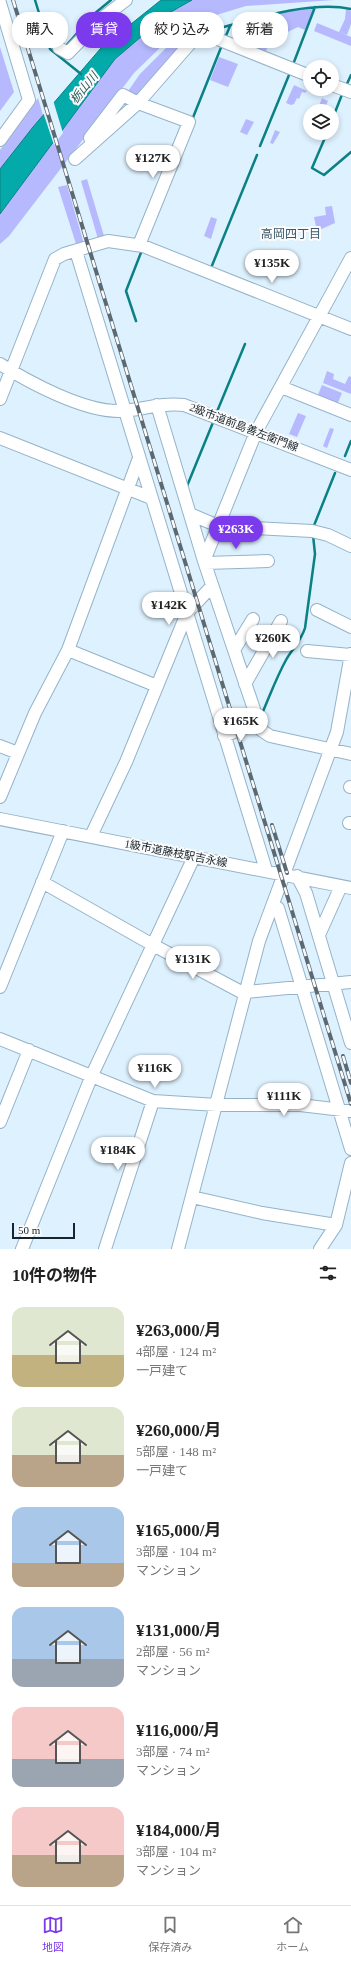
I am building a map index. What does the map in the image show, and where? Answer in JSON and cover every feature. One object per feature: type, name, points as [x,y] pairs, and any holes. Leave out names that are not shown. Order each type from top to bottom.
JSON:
[{"type":"street","points":[[62,50],[68,53],[101,19],[126,0]]},
{"type":"street","points":[[0,3],[29,100],[0,140]]},
{"type":"street","points":[[139,245],[189,122],[138,103],[123,94],[75,159],[138,103],[200,32],[303,73]]},
{"type":"street","points":[[0,399],[55,259],[58,256],[108,240],[139,245],[351,329]]},
{"type":"street","points":[[76,251],[266,870]]},
{"type":"street","points":[[205,562],[256,432],[351,258]]},
{"type":"street","name":"2級市道前島善左衛門線","points":[[0,364],[11,371],[81,405],[100,410],[124,410],[172,403],[184,405],[351,470]]},
{"type":"street","points":[[281,387],[351,415]]},
{"type":"street","points":[[157,405],[212,586],[261,730],[270,736],[351,754]]},
{"type":"street","points":[[0,438],[151,498]]},
{"type":"street","points":[[0,797],[35,713],[68,650],[139,458]]},
{"type":"street","points":[[190,514],[218,526],[312,531],[328,535],[351,546]]},
{"type":"street","points":[[205,562],[268,561]]},
{"type":"street","points":[[91,836],[126,762],[187,613],[212,586]]},
{"type":"street","points":[[317,610],[351,627]]},
{"type":"street","points":[[234,650],[253,619]]},
{"type":"street","points":[[245,684],[281,621]]},
{"type":"street","points":[[68,650],[157,686]]},
{"type":"street","points":[[178,1249],[217,1105],[258,941],[331,749],[344,702],[351,654],[307,651]]},
{"type":"street","points":[[224,736],[258,722]]},
{"type":"street","points":[[0,746],[18,753]]},
{"type":"street","name":"1級市道藤枝駅吉永線","points":[[0,819],[297,876],[346,887]]},
{"type":"street","points":[[0,987],[63,831]]},
{"type":"street","points":[[22,1249],[92,1075],[194,857]]},
{"type":"street","points":[[297,876],[306,893],[333,984],[349,1031],[351,1043]]},
{"type":"street","points":[[42,882],[152,945],[245,993],[351,982]]},
{"type":"street","points":[[319,935],[346,887]]},
{"type":"street","points":[[272,906],[278,908],[301,987],[345,1111],[351,1149]]},
{"type":"street","points":[[0,1038],[153,1101],[217,1105],[300,1105],[345,1111]]},
{"type":"street","points":[[0,1122],[30,1050]]},
{"type":"street","points":[[105,1249],[153,1101]]},
{"type":"street","points":[[320,1249],[336,1225],[351,1163]]},
{"type":"street","points":[[192,1197],[262,1213],[336,1225]]},
{"type":"shaded area","points":[[192,0],[334,0],[246,6],[224,13],[171,12]]},
{"type":"shaded area","points":[[314,9],[305,30],[298,27],[288,32],[288,12],[282,12],[289,10]]},
{"type":"shaded area","points":[[346,9],[351,11],[351,24],[347,35],[339,32],[345,19]]},
{"type":"shaded area","points":[[317,23],[351,37],[351,46],[314,31]]},
{"type":"shaded area","points":[[140,38],[140,48],[160,48],[134,73],[9,236],[0,244],[0,214],[115,59],[128,48],[132,48],[132,45]]},
{"type":"shaded area","points":[[0,47],[14,92],[0,111]]},
{"type":"shaded area","points":[[166,48],[183,48],[138,101],[126,94],[140,74]]},
{"type":"shaded area","points":[[247,48],[267,48],[264,55]]},
{"type":"shaded area","points":[[219,57],[238,64],[228,87],[210,80]]},
{"type":"shaded area","points":[[294,85],[303,89],[299,99],[297,98],[294,104],[291,105],[286,103]]},
{"type":"shaded area","points":[[38,98],[43,115],[0,169],[0,150]]},
{"type":"shaded area","points":[[322,98],[328,101],[327,104],[320,104]]},
{"type":"shaded area","points":[[246,119],[254,122],[247,135],[240,132]]},
{"type":"shaded area","points":[[275,130],[280,132],[273,144],[270,143]]},
{"type":"shaded area","points":[[87,179],[104,236],[98,239],[81,181]]},
{"type":"shaded area","points":[[67,185],[84,244],[76,244],[58,187]]},
{"type":"shaded area","points":[[332,206],[335,223],[317,231],[314,217],[326,215],[325,207]]},
{"type":"shaded area","points":[[211,217],[217,219],[211,239],[204,236]]},
{"type":"shaded area","points":[[327,371],[334,374],[333,379],[345,384],[349,376],[351,377],[351,394],[323,383]]},
{"type":"shaded area","points":[[322,385],[342,393],[337,405],[317,397]]},
{"type":"shaded area","points":[[298,413],[306,416],[297,437],[289,434]]},
{"type":"shaded area","points":[[330,428],[334,429],[327,448],[323,446]]},
{"type":"water","points":[[161,0],[192,0],[171,12],[146,12]]},
{"type":"water","points":[[140,17],[140,38],[132,45],[132,23]]},
{"type":"water","name":"栃山川","points":[[101,48],[128,48],[115,59],[0,214],[0,169],[33,127]]},
{"type":"pier","points":[[53,100],[63,133],[54,145],[43,112]]},
{"type":"waterway","name":"栃山川","points":[[35,0],[50,49],[81,74]]},
{"type":"waterway","points":[[68,43],[94,14],[111,0]]},
{"type":"waterway","points":[[294,62],[315,7]]},
{"type":"waterway","points":[[224,27],[280,12],[299,9],[317,7],[351,9]]},
{"type":"waterway","points":[[225,38],[230,26]]},
{"type":"waterway","points":[[192,120],[221,48]]},
{"type":"waterway","points":[[260,146],[289,75]]},
{"type":"waterway","points":[[346,86],[351,75]]},
{"type":"waterway","points":[[338,104],[343,92]]},
{"type":"waterway","points":[[324,140],[312,168],[324,175],[351,152]]},
{"type":"waterway","points":[[211,268],[257,155]]},
{"type":"waterway","points":[[136,321],[126,291],[142,250]]},
{"type":"waterway","points":[[216,414],[245,344]]},
{"type":"waterway","points":[[187,486],[214,420]]},
{"type":"waterway","points":[[345,456],[351,441]]},
{"type":"waterway","points":[[313,528],[335,473]]},
{"type":"waterway","points":[[261,716],[282,667],[305,628],[315,554],[313,535]]},
{"type":"railway","points":[[13,0],[351,1104]]},
{"type":"railway","points":[[272,825],[287,873]]},
{"type":"railway","points":[[343,1056],[351,1083]]},
{"type":"district","name":"高岡四丁目","points":[[291,234]]}]
